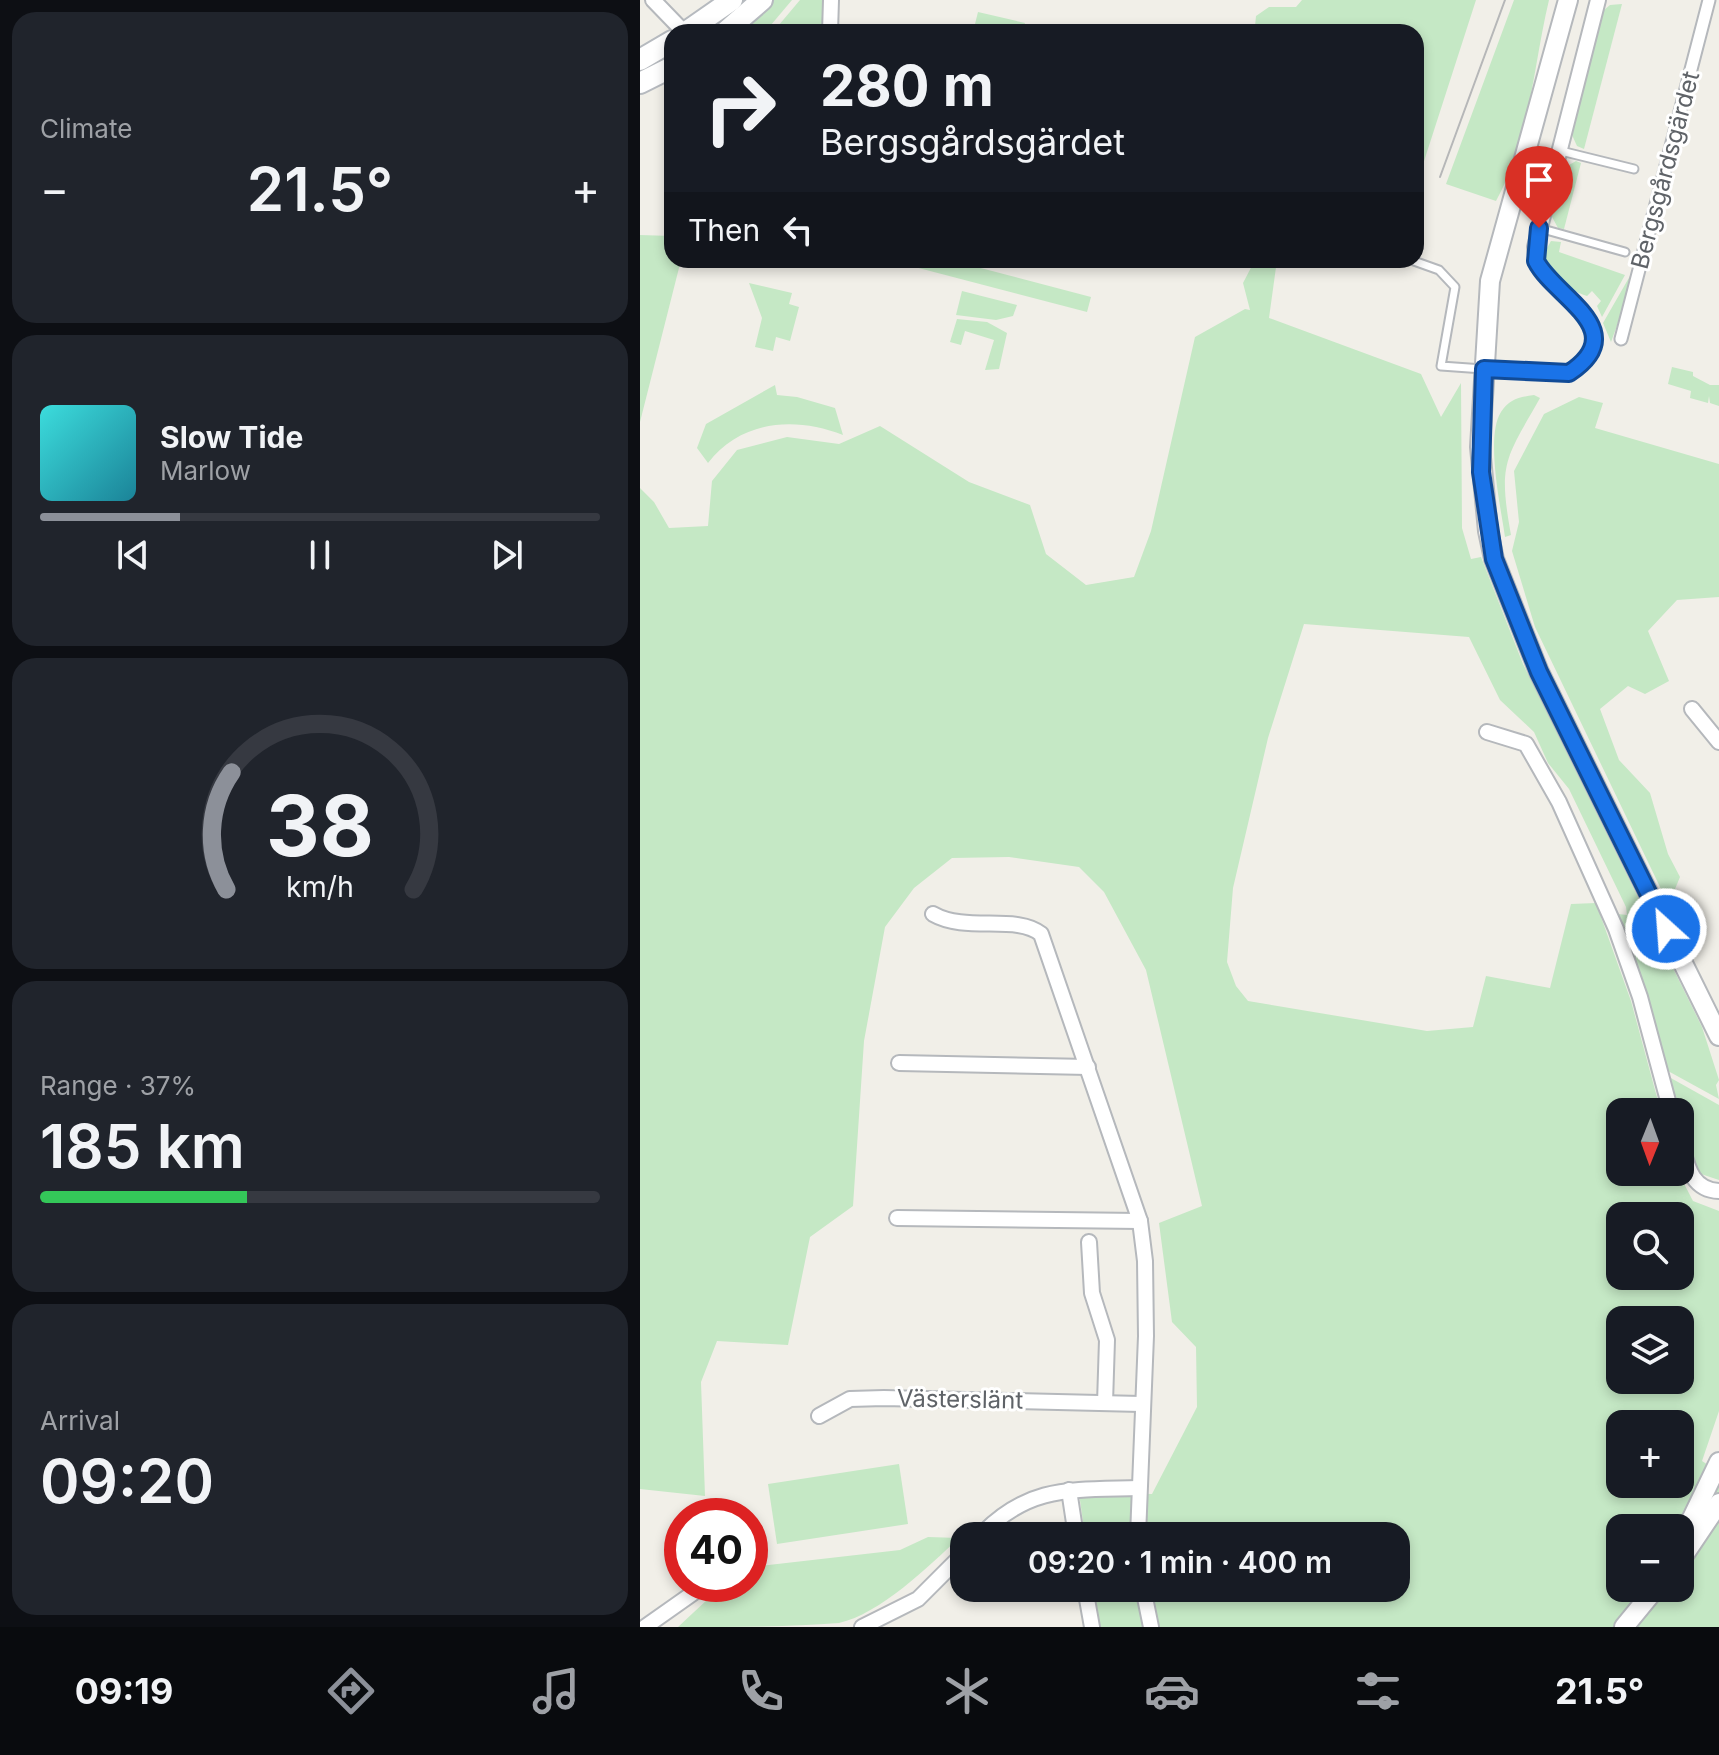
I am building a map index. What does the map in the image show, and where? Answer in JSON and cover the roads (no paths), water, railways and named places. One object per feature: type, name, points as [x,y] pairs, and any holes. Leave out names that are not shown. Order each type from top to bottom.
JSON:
[{"type":"main road","points":[[697,24],[732,0]]},
{"type":"main road","points":[[734,24],[762,0]]},
{"type":"main road","points":[[640,60],[664,46]]},
{"type":"main road","points":[[640,83],[664,71]]},
{"type":"street","points":[[653,0],[677,24]]},
{"type":"street","points":[[830,24],[831,0]]},
{"type":"street","points":[[1568,0],[1490,281],[1481,472],[1494,559],[1539,672],[1718,1038]]},
{"type":"street","points":[[1484,369],[1569,373],[1586,359],[1593,334],[1586,313],[1540,270],[1535,247],[1598,0]]},
{"type":"street","name":"Bergsgårdsgärdet","points":[[1621,339],[1709,0]]},
{"type":"street","points":[[1692,709],[1719,742]]},
{"type":"street","points":[[1487,732],[1526,744],[1559,802],[1616,929],[1640,997],[1667,1098]]},
{"type":"street","points":[[933,914],[949,924],[1026,926],[1041,934],[1140,1221],[1145,1261],[1146,1321],[1138,1522]]},
{"type":"street","points":[[899,1063],[1088,1067]]},
{"type":"street","points":[[1694,1180],[1703,1188],[1719,1191]]},
{"type":"street","points":[[897,1218],[1140,1221]]},
{"type":"street","points":[[1089,1242],[1092,1293],[1107,1340],[1105,1403]]},
{"type":"street","name":"Västerslänt","points":[[819,1416],[850,1399],[1141,1404]]},
{"type":"street","points":[[1694,1514],[1719,1462]]},
{"type":"street","points":[[995,1522],[1027,1499],[1069,1490],[1138,1488]]},
{"type":"street","points":[[1069,1490],[1074,1522]]},
{"type":"street","points":[[1694,1540],[1719,1503]]},
{"type":"street","points":[[862,1627],[918,1599],[950,1567]]},
{"type":"street","points":[[645,1627],[680,1602]]},
{"type":"street","points":[[1088,1602],[1092,1627]]},
{"type":"street","points":[[1146,1602],[1151,1627]]},
{"type":"street","points":[[1624,1627],[1644,1602]]},
{"type":"lane","points":[[1558,150],[1634,169]]},
{"type":"lane","points":[[1539,228],[1625,252]]},
{"type":"lane","points":[[1424,265],[1439,270],[1455,287],[1441,366],[1484,369]]},
{"type":"tram line","points":[[1440,177],[1505,0]]}]
